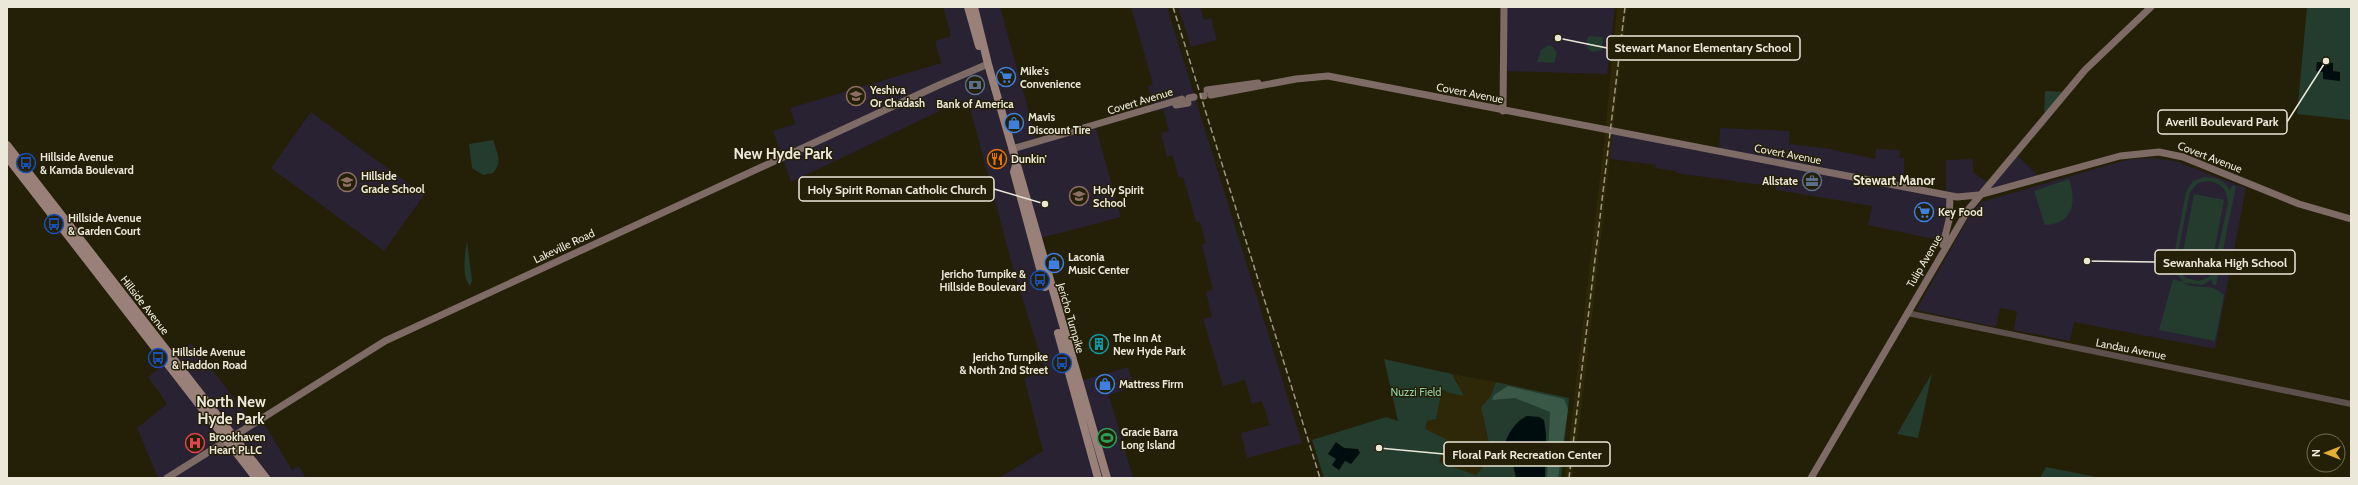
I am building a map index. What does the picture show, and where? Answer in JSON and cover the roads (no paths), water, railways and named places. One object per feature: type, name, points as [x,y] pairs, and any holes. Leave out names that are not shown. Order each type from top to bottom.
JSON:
[{"type":"main road","name":"Jericho Turnpike","points":[[968,7],[982,54],[988,64]]},
{"type":"main road","name":"Jericho Turnpike","points":[[974,7],[1016,165],[1014,172],[1107,478]]},
{"type":"main road","points":[[1503,111],[1504,7]]},
{"type":"main road","name":"Tulip Avenue","points":[[1811,478],[1961,219],[1979,195],[2085,70],[2150,7]]},
{"type":"main road","name":"Lakeville Road","points":[[166,478],[385,341],[939,85],[988,64]]},
{"type":"main road","name":"Covert Avenue","points":[[1206,94],[1248,84],[1278,83],[1328,76],[1503,111],[1950,196],[1979,195],[2120,156],[2160,152],[2183,157],[2299,204],[2351,218]]},
{"type":"main road","name":"Covert Avenue","points":[[1012,149],[1188,99]]},
{"type":"main road","name":"Hillside Avenue","points":[[7,145],[229,438],[256,478]]},
{"type":"main road","name":"Hillside Avenue","points":[[7,156],[229,438],[266,478]]},
{"type":"main road","points":[[1940,256],[1949,220],[1950,196]]},
{"type":"main road","name":"Jericho Turnpike","points":[[1036,243],[1098,478]]},
{"type":"street","name":"Landau Avenue","points":[[1907,313],[2351,404]]},
{"type":"railway","points":[[1173,7],[1320,478]]},
{"type":"railway","points":[[1569,478],[1625,7]]},
{"type":"place","name":"Stewart Manor Elementary School","points":[[1558,38]]},
{"type":"place","name":"Averill Boulevard Park","points":[[2326,61]]},
{"type":"place","name":"Mike's Convenience","points":[[1006,77]]},
{"type":"place","name":"Bank of America","points":[[975,85]]},
{"type":"place","name":"Yeshiva Or Chadash","points":[[856,96]]},
{"type":"place","name":"Mavis Discount Tire","points":[[1014,123]]},
{"type":"place","name":"Dunkin'","points":[[997,159]]},
{"type":"place","name":"Hillside Avenue & Kamda Boulevard","points":[[26,163]]},
{"type":"place","name":"Allstate","points":[[1812,181]]},
{"type":"place","name":"Hillside Grade School","points":[[347,182]]},
{"type":"place","name":"Holy Spirit School","points":[[1079,196]]},
{"type":"place","name":"Holy Spirit Roman Catholic Church","points":[[1045,204]]},
{"type":"place","name":"Key Food","points":[[1924,212]]},
{"type":"place","name":"Hillside Avenue & Garden Court","points":[[54,224]]},
{"type":"place","name":"Sewanhaka High School","points":[[2087,261]]},
{"type":"place","name":"Laconia Music Center","points":[[1054,263]]},
{"type":"place","name":"Jericho Turnpike & Hillside Boulevard","points":[[1040,280]]},
{"type":"place","name":"The Inn At New Hyde Park","points":[[1099,344]]},
{"type":"place","name":"Hillside Avenue & Haddon Road","points":[[158,358]]},
{"type":"place","name":"Jericho Turnpike & North 2nd Street","points":[[1062,363]]},
{"type":"place","name":"Mattress Firm","points":[[1105,384]]},
{"type":"place","name":"Gracie Barra Long Island","points":[[1107,438]]},
{"type":"place","name":"Brookhaven Heart PLLC","points":[[195,443]]},
{"type":"place","name":"Floral Park Recreation Center","points":[[1379,448]]},
{"type":"district","name":"New Hyde Park","points":[[783,154]]},
{"type":"district","name":"Stewart Manor","points":[[1894,180]]},
{"type":"district","name":"North New Hyde Park","points":[[231,410]]},
{"type":"park label","name":"Nuzzi Field","points":[[1416,392]]}]
